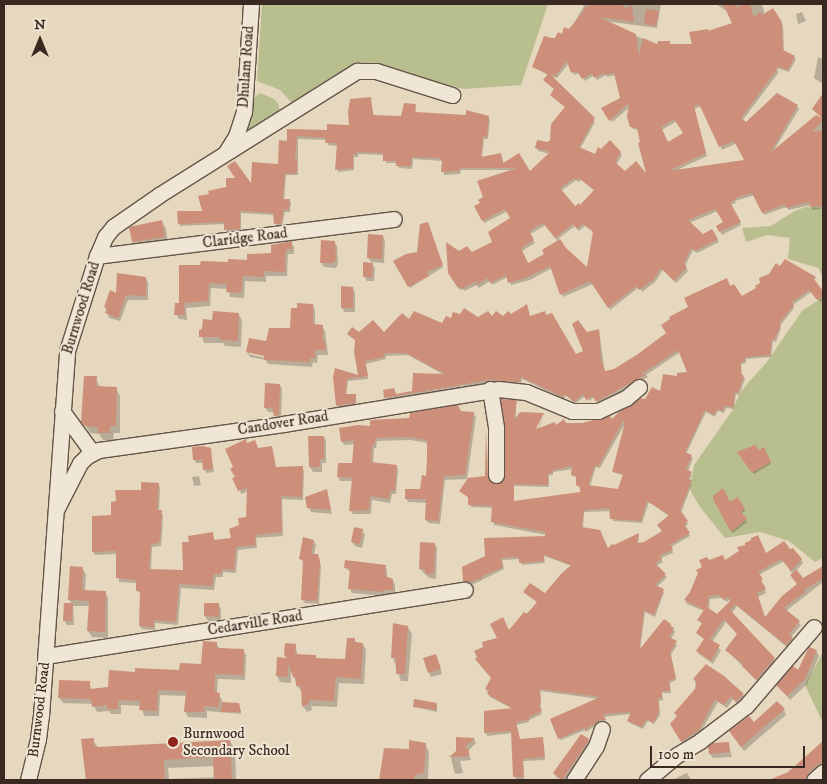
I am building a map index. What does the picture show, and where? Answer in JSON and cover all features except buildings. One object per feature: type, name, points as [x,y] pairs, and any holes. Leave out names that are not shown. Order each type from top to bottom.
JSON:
[{"type":"street","name":"Dhulam Road","points":[[224,155],[236,136],[244,112],[251,4]]},
{"type":"street","name":"Burnwood Road","points":[[28,780],[38,739],[46,656],[67,351],[97,256],[105,237],[113,227],[357,71],[376,71],[452,95]]},
{"type":"street","name":"Claridge Road","points":[[97,256],[394,219]]},
{"type":"street","name":"Candover Road","points":[[92,452],[283,424],[490,389],[517,390],[561,407],[590,412],[608,408],[640,387]]},
{"type":"street","points":[[490,389],[496,428],[496,475]]},
{"type":"street","points":[[55,511],[80,463],[92,452],[62,411]]},
{"type":"street","name":"Cedarville Road","points":[[46,656],[465,590]]},
{"type":"street","points":[[647,780],[677,755],[712,733],[746,706],[814,627]]},
{"type":"street","points":[[574,780],[596,746],[602,730]]},
{"type":"street","points":[[814,780],[823,772]]},
{"type":"green space","points":[[262,4],[548,4],[521,85],[464,89],[369,66],[292,103],[280,90],[257,81]]},
{"type":"green space","points":[[260,93],[274,99],[278,103],[280,111],[244,137],[252,99]]},
{"type":"green space","points":[[805,207],[823,208],[823,277],[818,268],[788,259],[790,238],[767,235],[746,242],[742,228],[771,226]]},
{"type":"green space","points":[[823,297],[823,558],[815,562],[789,541],[760,532],[725,538],[700,507],[690,490],[694,465],[732,411],[741,391],[766,363],[802,311]]},
{"type":"green space","points":[[823,652],[823,723],[805,685]]},
{"type":"place","name":"Burnwood Secondary School","points":[[173,742]]}]
